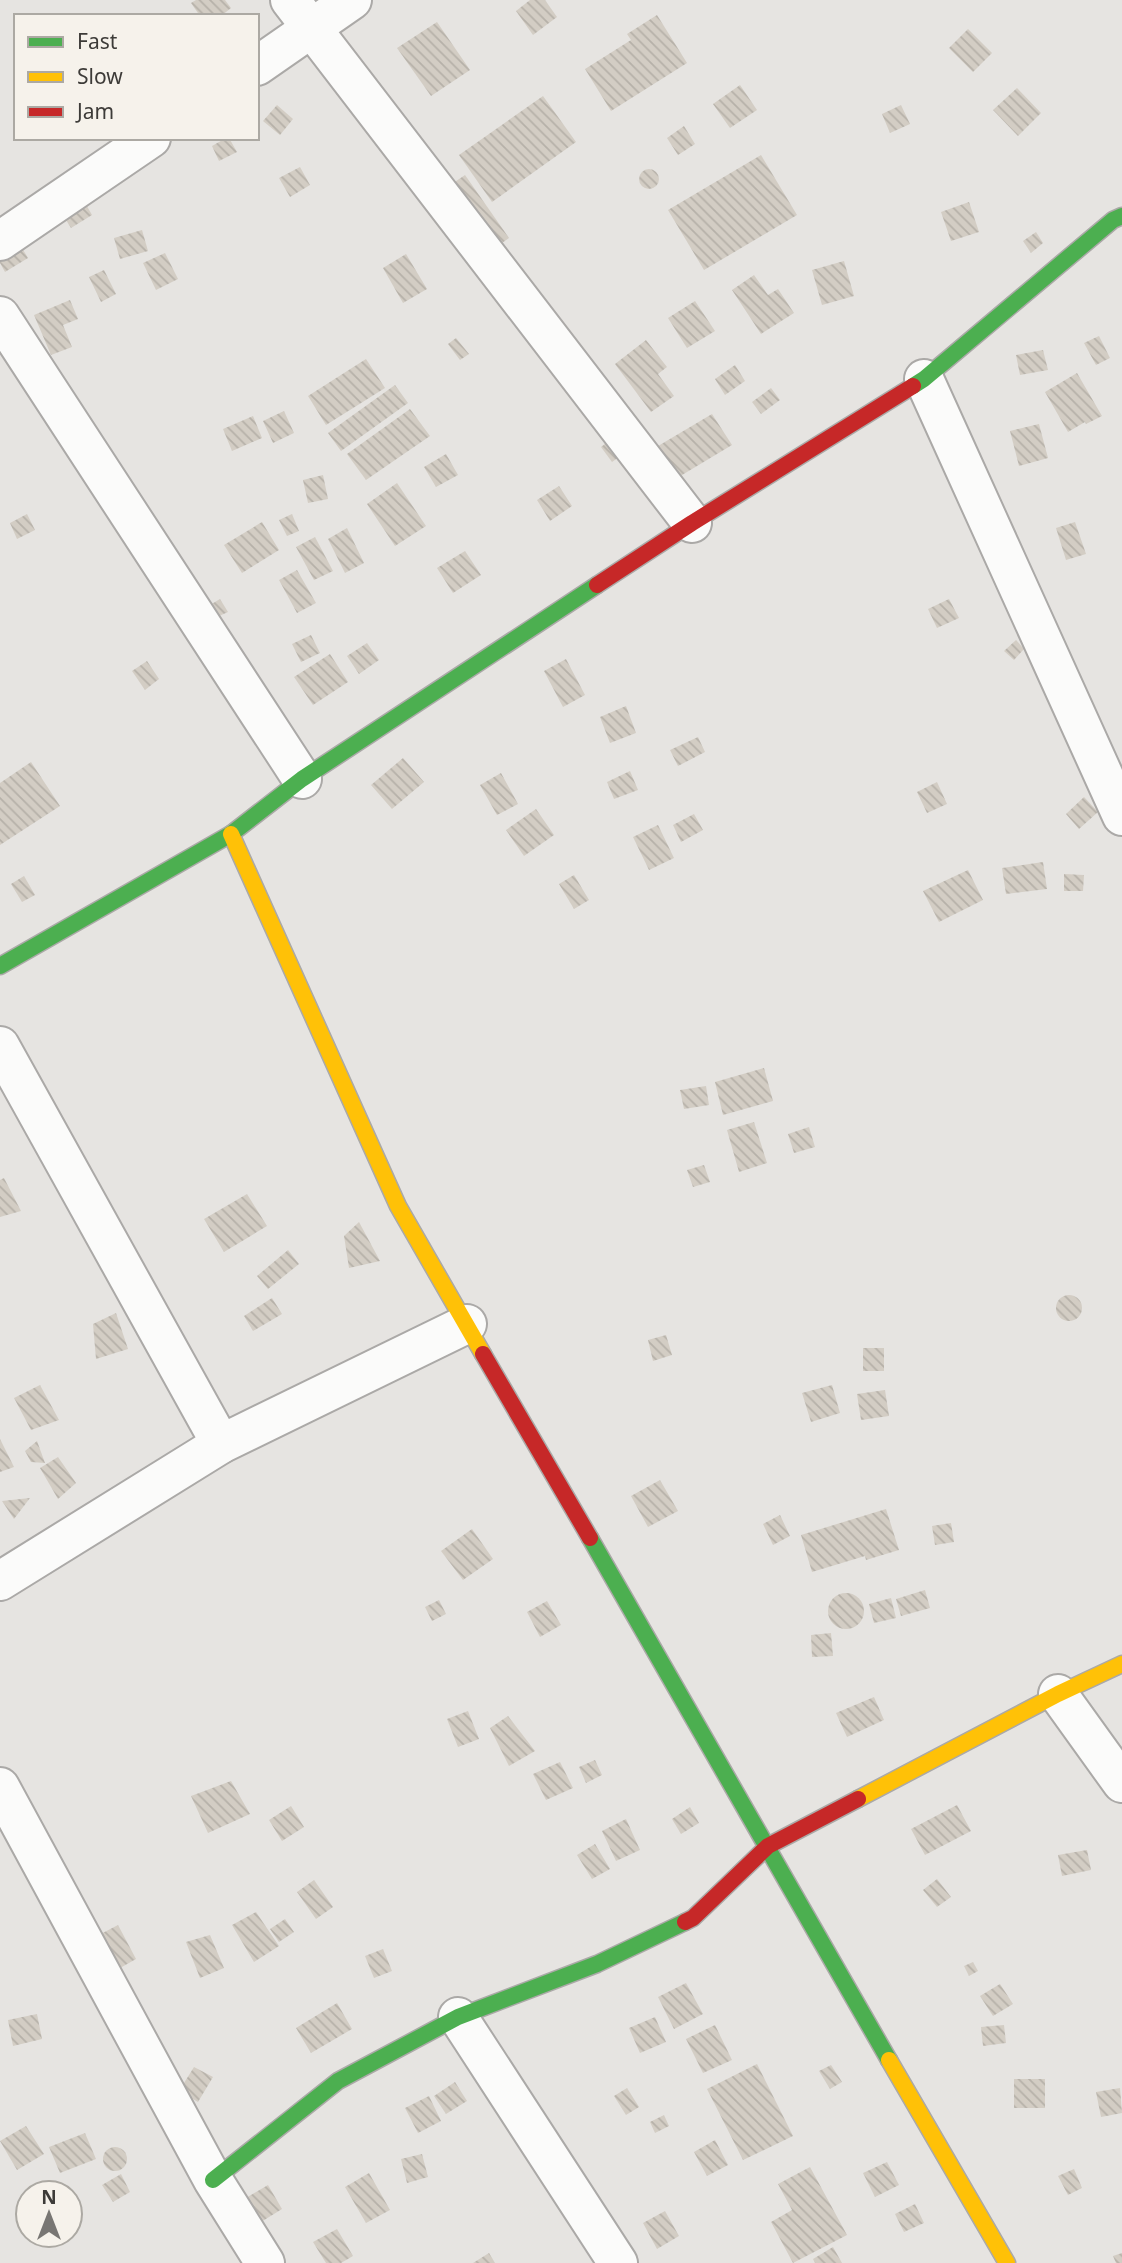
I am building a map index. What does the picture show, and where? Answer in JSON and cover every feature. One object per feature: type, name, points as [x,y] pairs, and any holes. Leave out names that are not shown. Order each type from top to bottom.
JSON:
[{"type":"street","points":[[259,64],[300,15],[352,0]]},
{"type":"street","points":[[300,15],[692,523]]},
{"type":"street","points":[[0,241],[148,140]]},
{"type":"street","points":[[0,966],[231,834],[302,779],[692,523],[924,379],[1119,225]]},
{"type":"street","points":[[0,316],[302,779]]},
{"type":"street","points":[[924,379],[1122,816]]},
{"type":"street","points":[[231,834],[398,1206],[1007,2263]]},
{"type":"street","points":[[0,1046],[221,1444]]},
{"type":"street","points":[[0,1581],[221,1444],[467,1324]]},
{"type":"street","points":[[213,2179],[338,2081],[458,2017],[597,1964],[693,1917],[768,1846],[1058,1694],[1122,1664]]},
{"type":"street","points":[[1058,1694],[1122,1783]]},
{"type":"street","points":[[0,1787],[213,2179],[265,2263]]},
{"type":"street","points":[[458,2017],[618,2263]]},
{"type":"building","points":[[196,0],[225,0],[231,8],[224,14],[199,14],[191,3]]},
{"type":"building","points":[[530,0],[545,0],[557,17],[533,35],[516,11]]},
{"type":"building","points":[[657,15],[687,63],[611,111],[585,69],[631,40],[627,34]]},
{"type":"building","points":[[437,22],[470,70],[431,96],[397,48]]},
{"type":"building","points":[[968,29],[992,53],[973,72],[949,48]]},
{"type":"building","points":[[740,85],[757,110],[730,128],[713,104]]},
{"type":"building","points":[[1017,88],[1041,113],[1018,136],[993,110]]},
{"type":"building","points":[[543,96],[576,142],[492,202],[459,155]]},
{"type":"building","points":[[277,105],[293,119],[280,135],[263,121]]},
{"type":"building","points":[[901,105],[910,124],[890,133],[882,114]]},
{"type":"building","points":[[684,126],[695,144],[678,155],[667,138]]},
{"type":"building","points":[[222,140],[230,140],[237,152],[219,161],[212,146]]},
{"type":"building","points":[[761,155],[797,215],[704,270],[668,210]]},
{"type":"building","points":[[300,167],[310,185],[290,197],[279,178]]},
{"type":"building","points":[[649,169],[656,172],[659,179],[656,186],[649,189],[642,186],[639,179],[642,172]]},
{"type":"building","points":[[465,175],[509,238],[488,253],[443,190]]},
{"type":"building","points":[[80,194],[92,215],[71,228],[58,207]]},
{"type":"building","points":[[969,202],[979,232],[951,241],[941,212]]},
{"type":"building","points":[[142,230],[148,251],[120,259],[114,238]]},
{"type":"building","points":[[1036,232],[1043,243],[1031,253],[1023,241]]},
{"type":"building","points":[[16,238],[28,258],[5,272],[0,263],[0,247]]},
{"type":"building","points":[[165,253],[178,279],[156,290],[143,263]]},
{"type":"building","points":[[406,254],[427,289],[403,303],[383,268]]},
{"type":"building","points":[[844,261],[854,296],[822,305],[812,270]]},
{"type":"building","points":[[104,270],[116,294],[101,302],[89,277]]},
{"type":"building","points":[[754,275],[768,295],[778,289],[794,313],[761,334],[732,290]]},
{"type":"building","points":[[70,300],[78,319],[63,325],[72,347],[51,355],[34,315]]},
{"type":"building","points":[[695,301],[715,331],[687,348],[668,318]]},
{"type":"building","points":[[1099,336],[1110,358],[1096,365],[1084,343]]},
{"type":"building","points":[[456,338],[469,354],[460,360],[448,344]]},
{"type":"building","points":[[646,340],[667,367],[658,374],[674,396],[651,412],[615,364]]},
{"type":"building","points":[[1043,350],[1048,370],[1020,375],[1016,355]]},
{"type":"building","points":[[366,359],[385,388],[326,425],[308,396]]},
{"type":"building","points":[[735,365],[745,381],[725,395],[715,379]]},
{"type":"building","points":[[1077,373],[1102,416],[1068,432],[1045,392]]},
{"type":"building","points":[[395,385],[408,403],[341,451],[328,433]]},
{"type":"building","points":[[771,388],[780,400],[761,414],[752,402]]},
{"type":"building","points":[[410,409],[430,436],[366,480],[347,454]]},
{"type":"building","points":[[284,411],[294,433],[273,443],[263,421]]},
{"type":"building","points":[[712,414],[732,445],[667,484],[648,452]]},
{"type":"building","points":[[253,416],[262,438],[232,451],[223,429]]},
{"type":"building","points":[[1039,424],[1048,458],[1019,466],[1010,431]]},
{"type":"building","points":[[618,434],[629,450],[612,462],[601,447]]},
{"type":"building","points":[[446,454],[458,475],[436,487],[424,467]]},
{"type":"building","points":[[323,475],[328,499],[308,503],[303,480]]},
{"type":"building","points":[[397,483],[426,526],[395,546],[367,504]]},
{"type":"building","points":[[559,486],[572,506],[550,521],[537,500]]},
{"type":"building","points":[[27,514],[35,530],[17,539],[10,523]]},
{"type":"building","points":[[292,514],[299,531],[287,536],[279,520]]},
{"type":"building","points":[[262,522],[279,550],[242,573],[224,545]]},
{"type":"building","points":[[1075,522],[1086,554],[1066,560],[1056,528]]},
{"type":"building","points":[[347,528],[364,563],[345,573],[328,539]]},
{"type":"building","points":[[315,537],[333,571],[314,580],[296,547]]},
{"type":"building","points":[[465,551],[481,575],[453,593],[437,568]]},
{"type":"building","points":[[297,570],[316,603],[297,613],[279,580]]},
{"type":"building","points":[[220,599],[228,612],[217,617],[210,605]]},
{"type":"building","points":[[949,599],[959,618],[937,628],[928,609]]},
{"type":"building","points":[[311,635],[320,653],[301,662],[292,644]]},
{"type":"building","points":[[1016,640],[1024,649],[1014,660],[1004,651]]},
{"type":"building","points":[[367,643],[379,660],[359,674],[347,656]]},
{"type":"building","points":[[330,654],[348,682],[313,705],[294,677]]},
{"type":"building","points":[[566,659],[585,695],[563,707],[544,671]]},
{"type":"building","points":[[147,661],[159,679],[145,690],[132,671]]},
{"type":"building","points":[[626,706],[636,733],[610,743],[600,717]]},
{"type":"building","points":[[698,737],[705,752],[678,766],[670,750]]},
{"type":"building","points":[[403,758],[424,782],[392,809],[371,785]]},
{"type":"building","points":[[31,762],[60,806],[0,845],[0,783]]},
{"type":"building","points":[[630,771],[638,790],[614,799],[607,782]]},
{"type":"building","points":[[501,773],[518,804],[497,815],[480,785]]},
{"type":"building","points":[[937,782],[947,804],[927,813],[917,792]]},
{"type":"building","points":[[1084,797],[1098,812],[1079,829],[1066,814]]},
{"type":"building","points":[[536,809],[554,835],[524,856],[506,830]]},
{"type":"building","points":[[694,814],[703,830],[681,842],[673,825]]},
{"type":"building","points":[[658,825],[674,858],[649,870],[633,837]]},
{"type":"building","points":[[1043,862],[1047,889],[1006,894],[1002,868]]},
{"type":"building","points":[[968,870],[983,900],[939,922],[923,891]]},
{"type":"building","points":[[1064,874],[1084,875],[1083,891],[1064,891]]},
{"type":"building","points":[[574,875],[589,900],[574,909],[559,884]]},
{"type":"building","points":[[24,876],[35,895],[22,902],[11,884]]},
{"type":"building","points":[[764,1068],[773,1101],[723,1115],[715,1082]]},
{"type":"building","points":[[706,1086],[709,1105],[684,1109],[680,1090]]},
{"type":"building","points":[[754,1122],[767,1163],[739,1172],[727,1130]]},
{"type":"building","points":[[809,1127],[815,1147],[794,1153],[788,1134]]},
{"type":"building","points":[[704,1165],[710,1182],[693,1187],[687,1170]]},
{"type":"building","points":[[4,1178],[21,1211],[0,1217],[0,1180]]},
{"type":"building","points":[[247,1194],[267,1226],[224,1252],[204,1219]]},
{"type":"building","points":[[359,1222],[380,1261],[349,1268],[344,1236]]},
{"type":"building","points":[[288,1250],[299,1264],[268,1289],[257,1276]]},
{"type":"building","points":[[1069,1295],[1078,1299],[1082,1308],[1078,1317],[1069,1321],[1060,1317],[1056,1308],[1060,1299]]},
{"type":"building","points":[[272,1298],[282,1314],[253,1331],[244,1316]]},
{"type":"building","points":[[116,1313],[128,1349],[96,1359],[93,1324]]},
{"type":"building","points":[[666,1335],[672,1355],[653,1361],[648,1340]]},
{"type":"building","points":[[863,1348],[884,1348],[884,1371],[863,1371]]},
{"type":"building","points":[[40,1385],[59,1420],[31,1430],[14,1398]]},
{"type":"building","points":[[832,1385],[840,1413],[811,1422],[802,1393]]},
{"type":"building","points":[[885,1390],[889,1416],[861,1420],[857,1394]]},
{"type":"building","points":[[0,1439],[14,1467],[0,1472]]},
{"type":"building","points":[[37,1441],[45,1463],[31,1462],[25,1451]]},
{"type":"building","points":[[58,1457],[76,1483],[58,1499],[40,1468]]},
{"type":"building","points":[[660,1480],[678,1511],[648,1527],[631,1496]]},
{"type":"building","points":[[30,1498],[14,1519],[2,1501]]},
{"type":"building","points":[[886,1509],[899,1550],[866,1560],[865,1556],[812,1572],[801,1535]]},
{"type":"building","points":[[780,1515],[790,1536],[773,1545],[763,1524]]},
{"type":"building","points":[[951,1523],[954,1542],[935,1545],[932,1526]]},
{"type":"building","points":[[472,1529],[493,1559],[463,1580],[441,1551]]},
{"type":"building","points":[[925,1590],[930,1608],[901,1616],[896,1599]]},
{"type":"building","points":[[846,1593],[859,1598],[864,1611],[859,1624],[846,1629],[833,1624],[828,1611],[833,1598]]},
{"type":"building","points":[[891,1598],[896,1618],[874,1623],[869,1604]]},
{"type":"building","points":[[439,1600],[446,1614],[432,1621],[425,1607]]},
{"type":"building","points":[[547,1601],[561,1625],[540,1637],[527,1612]]},
{"type":"building","points":[[831,1633],[833,1656],[812,1657],[811,1635]]},
{"type":"building","points":[[874,1697],[884,1720],[847,1737],[836,1713]]},
{"type":"building","points":[[468,1711],[479,1739],[458,1747],[447,1719]]},
{"type":"building","points":[[508,1716],[535,1751],[509,1766],[490,1728]]},
{"type":"building","points":[[595,1760],[602,1775],[586,1783],[579,1767]]},
{"type":"building","points":[[560,1762],[573,1788],[546,1800],[533,1774]]},
{"type":"building","points":[[231,1781],[250,1814],[208,1833],[191,1796]]},
{"type":"building","points":[[957,1805],[971,1831],[925,1855],[911,1829]]},
{"type":"building","points":[[291,1806],[304,1827],[282,1841],[269,1820]]},
{"type":"building","points":[[690,1807],[699,1823],[681,1834],[672,1819]]},
{"type":"building","points":[[626,1819],[640,1850],[616,1861],[602,1831]]},
{"type":"building","points":[[595,1844],[610,1869],[592,1879],[577,1855]]},
{"type":"building","points":[[1087,1850],[1091,1870],[1062,1876],[1058,1855]]},
{"type":"building","points":[[937,1879],[951,1897],[937,1907],[923,1890]]},
{"type":"building","points":[[314,1880],[333,1907],[316,1919],[297,1892]]},
{"type":"building","points":[[256,1912],[279,1946],[254,1962],[232,1925]]},
{"type":"building","points":[[285,1919],[294,1932],[279,1942],[270,1929]]},
{"type":"building","points":[[118,1925],[136,1959],[113,1972],[95,1937]]},
{"type":"building","points":[[210,1935],[224,1968],[200,1978],[186,1942]]},
{"type":"building","points":[[383,1949],[392,1971],[374,1978],[365,1956]]},
{"type":"building","points":[[973,1962],[978,1971],[969,1976],[964,1966]]},
{"type":"building","points":[[686,1983],[703,2014],[674,2029],[658,1997]]},
{"type":"building","points":[[1000,1984],[1013,2004],[993,2016],[980,1996]]},
{"type":"building","points":[[337,2003],[352,2029],[311,2053],[296,2028]]},
{"type":"building","points":[[37,2014],[42,2039],[13,2046],[8,2020]]},
{"type":"building","points":[[655,2017],[666,2042],[640,2053],[629,2028]]},
{"type":"building","points":[[715,2025],[732,2060],[703,2073],[686,2039]]},
{"type":"building","points":[[1004,2025],[1006,2043],[983,2046],[981,2027]]},
{"type":"building","points":[[757,2064],[793,2136],[743,2160],[707,2089]]},
{"type":"building","points":[[831,2065],[842,2082],[830,2089],[819,2071]]},
{"type":"building","points":[[194,2067],[213,2077],[198,2102],[179,2091]]},
{"type":"building","points":[[1014,2079],[1045,2079],[1045,2108],[1014,2108]]},
{"type":"building","points":[[455,2082],[467,2101],[446,2114],[434,2096]]},
{"type":"building","points":[[627,2088],[639,2107],[626,2115],[614,2096]]},
{"type":"building","points":[[1120,2088],[1122,2113],[1101,2117],[1096,2092]]},
{"type":"building","points":[[429,2096],[441,2121],[418,2133],[405,2108]]},
{"type":"building","points":[[664,2115],[669,2126],[655,2133],[650,2122]]},
{"type":"building","points":[[26,2126],[44,2154],[17,2170],[0,2141]]},
{"type":"building","points":[[85,2133],[96,2159],[60,2173],[49,2147]]},
{"type":"building","points":[[715,2140],[728,2165],[707,2176],[694,2152]]},
{"type":"building","points":[[115,2147],[124,2150],[127,2159],[124,2168],[115,2171],[106,2168],[103,2159],[106,2150]]},
{"type":"building","points":[[422,2154],[428,2177],[407,2183],[401,2159]]},
{"type":"building","points":[[887,2162],[899,2185],[875,2197],[863,2173]]},
{"type":"building","points":[[810,2167],[847,2235],[793,2263],[771,2222],[792,2210],[778,2184]]},
{"type":"building","points":[[1074,2169],[1082,2188],[1068,2195],[1058,2176]]},
{"type":"building","points":[[369,2173],[390,2210],[366,2223],[345,2187]]},
{"type":"building","points":[[121,2174],[130,2192],[113,2202],[102,2185]]},
{"type":"building","points":[[268,2185],[282,2209],[261,2222],[246,2198]]},
{"type":"building","points":[[915,2204],[924,2223],[904,2232],[895,2214]]},
{"type":"building","points":[[665,2211],[679,2236],[657,2249],[643,2223]]},
{"type":"building","points":[[337,2229],[353,2256],[341,2263],[326,2263],[313,2242]]},
{"type":"building","points":[[833,2247],[842,2263],[815,2263],[813,2259]]},
{"type":"building","points":[[489,2253],[495,2263],[473,2263]]},
{"type":"building","points":[[1122,2253],[1122,2263],[1116,2263],[1113,2256]]},
{"type":"traffic: fast","points":[[913,386],[1113,220],[1122,216]]},
{"type":"traffic: fast","points":[[0,966],[231,834],[302,779],[597,585]]},
{"type":"traffic: fast","points":[[590,1538],[889,2060]]},
{"type":"traffic: fast","points":[[213,2180],[338,2081],[458,2017],[597,1964],[685,1922]]},
{"type":"traffic: slow","points":[[231,834],[398,1206],[483,1354]]},
{"type":"traffic: slow","points":[[858,1799],[1058,1694],[1122,1664]]},
{"type":"traffic: slow","points":[[889,2060],[1007,2263]]},
{"type":"traffic: jam","points":[[597,585],[913,386]]},
{"type":"traffic: jam","points":[[483,1354],[590,1538]]},
{"type":"traffic: jam","points":[[685,1922],[693,1918],[768,1846],[858,1799]]}]
